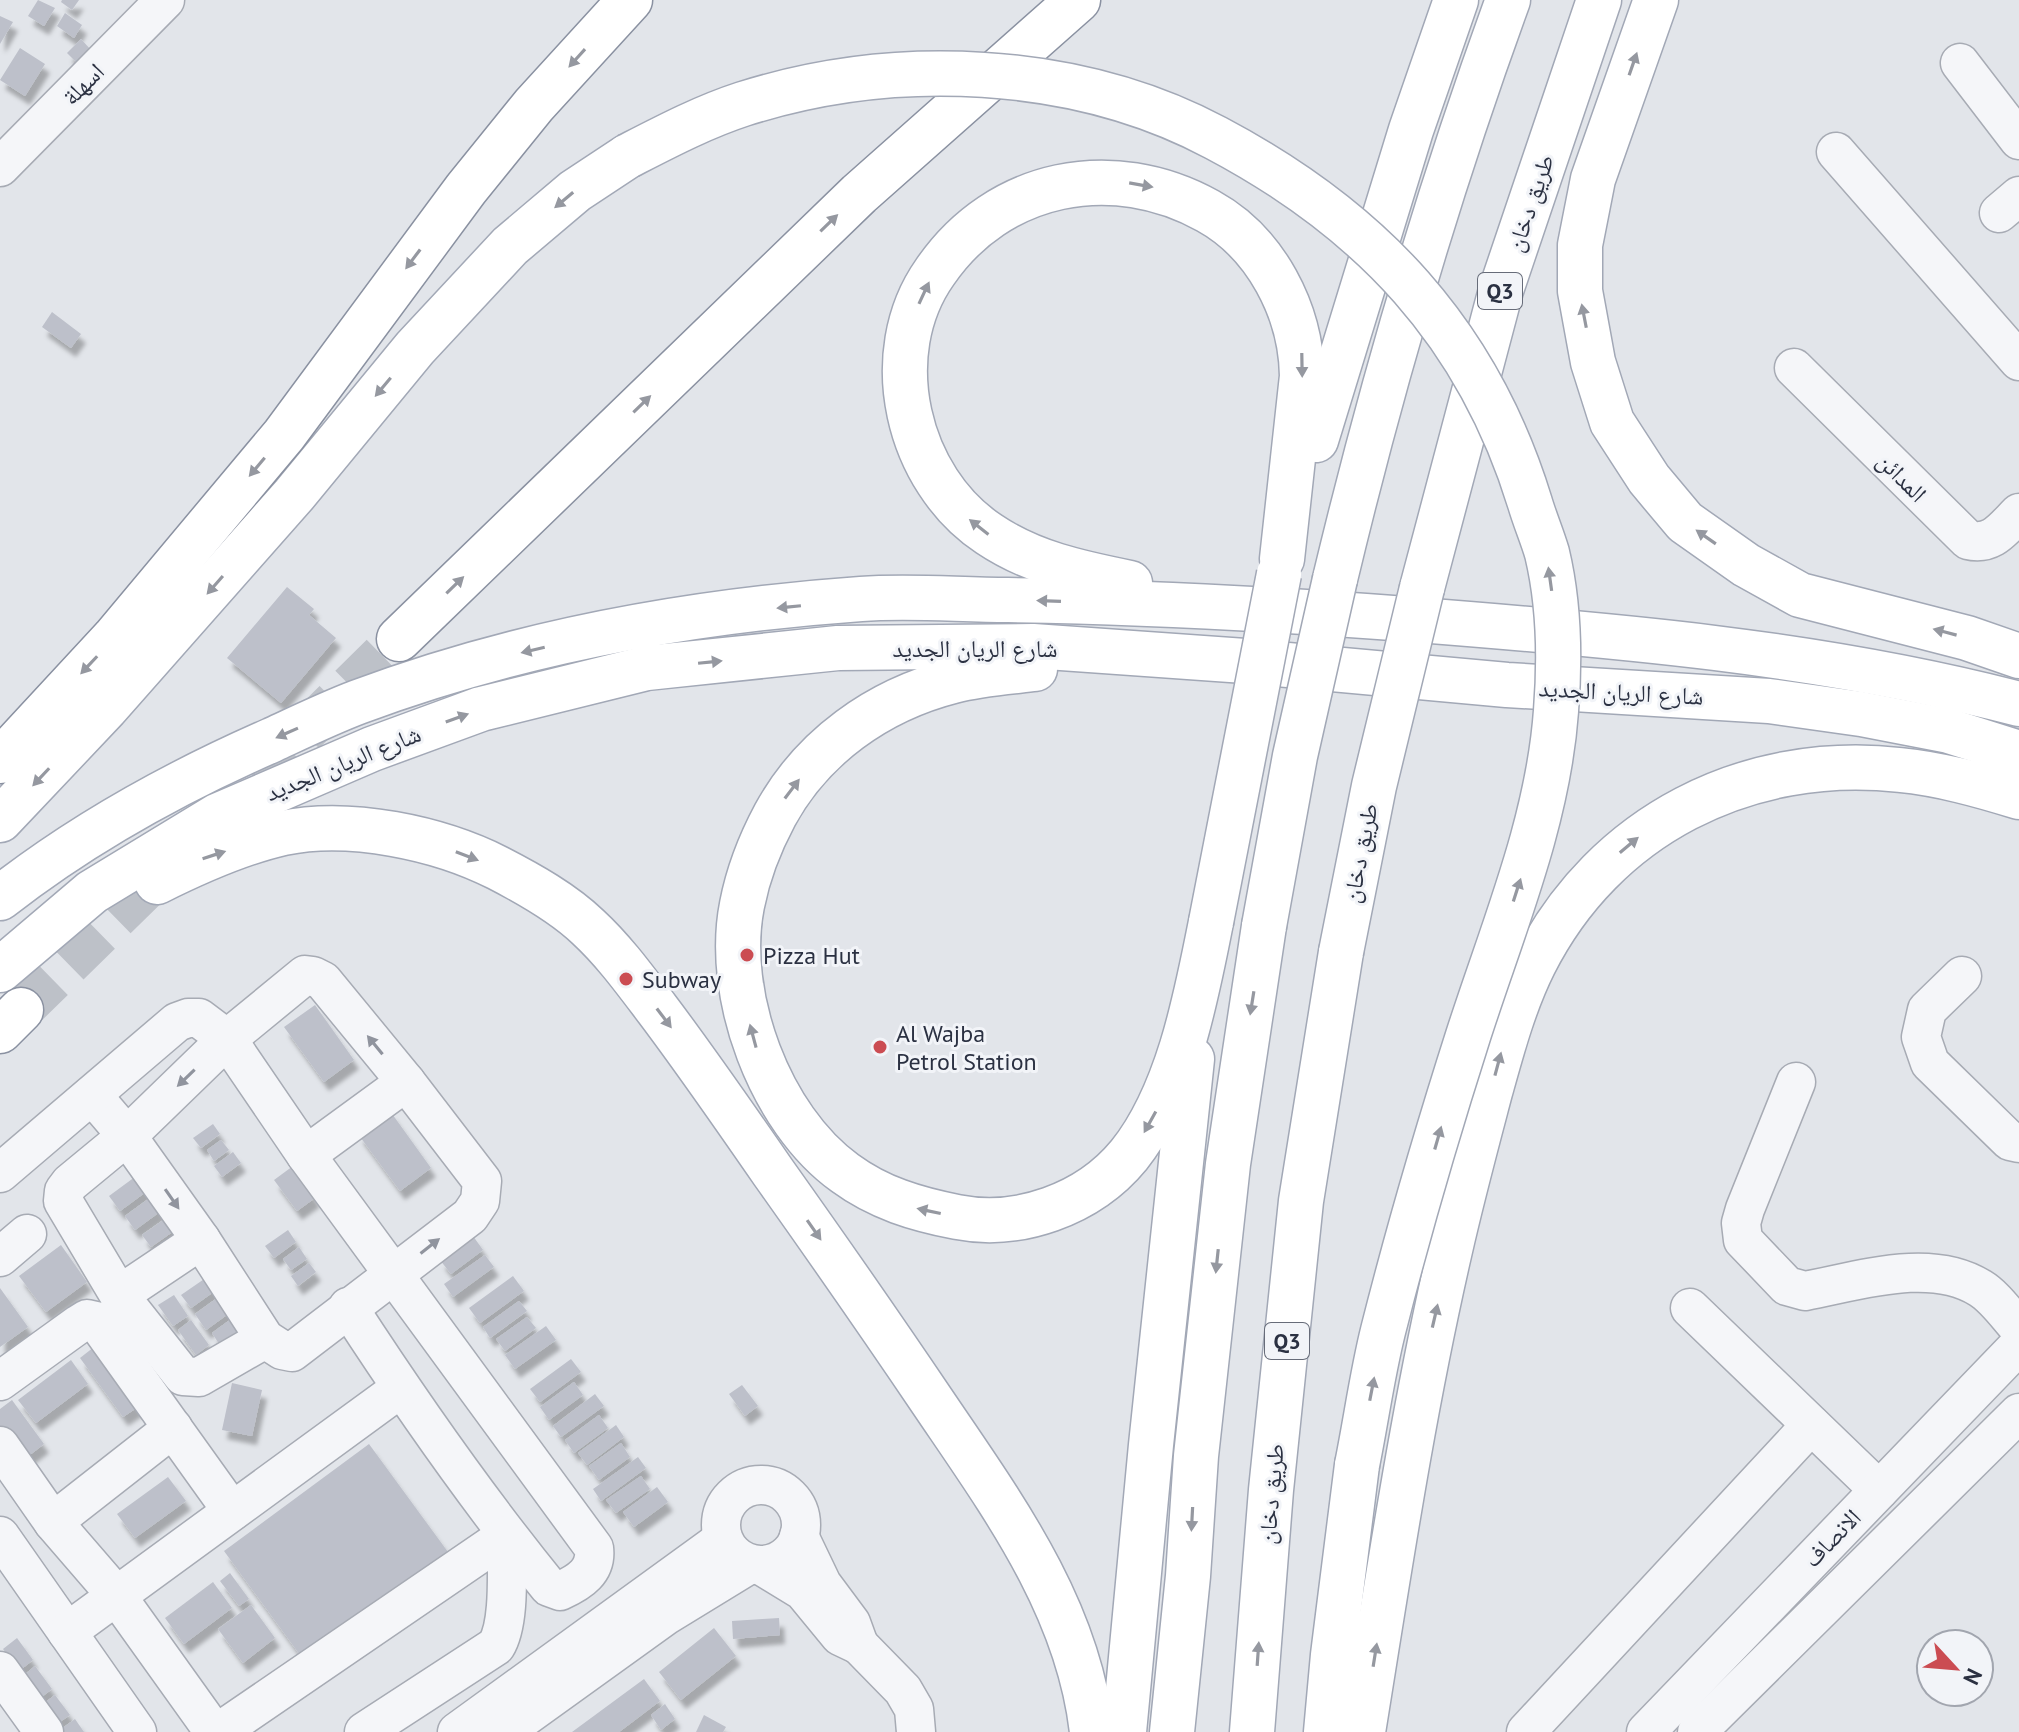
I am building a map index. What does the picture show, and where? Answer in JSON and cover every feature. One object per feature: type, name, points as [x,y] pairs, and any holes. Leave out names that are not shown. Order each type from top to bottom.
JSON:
[{"type":"main road","points":[[0,761],[114,638],[274,447],[466,189],[534,105],[630,0]]},
{"type":"main road","points":[[399,639],[859,194],[1078,0]]},
{"type":"main road","points":[[1245,661],[1177,666],[1066,666],[955,680],[875,711],[844,733],[786,795],[764,835],[742,906],[739,934],[743,996],[759,1056],[785,1107],[821,1152],[843,1173],[895,1201],[921,1210],[981,1221],[1018,1219],[1052,1209],[1107,1177],[1128,1156],[1147,1129],[1178,1057],[1202,969],[1285,581],[1330,391],[1411,130],[1456,0]]},
{"type":"main road","points":[[1172,1732],[1188,1576],[1196,1456],[1228,1164],[1264,926],[1295,756],[1367,445],[1424,255],[1508,0]]},
{"type":"main road","name":"طريق دخان","points":[[1252,1732],[1271,1490],[1301,1201],[1341,952],[1374,786],[1422,588],[1501,290],[1599,0]]},
{"type":"main road","points":[[1656,0],[1593,179],[1580,245],[1580,291],[1593,362],[1612,422],[1649,479],[1685,522],[1746,565],[1800,595],[1967,638],[2019,656]]},
{"type":"main road","points":[[0,820],[106,708],[294,495],[415,348],[510,246],[575,191],[628,156],[685,127],[738,105],[800,88],[883,74],[932,73],[1011,78],[1083,90],[1142,105],[1201,130],[1258,160],[1309,194],[1354,229],[1407,279],[1462,353],[1498,415],[1517,461],[1547,554],[1554,605],[1557,667],[1556,713],[1548,777],[1530,850],[1466,1042],[1382,1335],[1357,1465],[1326,1732]]},
{"type":"main road","points":[[1092,182],[1151,186],[1224,219],[1243,236],[1276,280],[1296,328],[1302,352],[1300,413],[1285,581],[1056,567],[1012,548],[971,521],[936,480],[921,453],[910,422],[906,392],[908,341],[918,305],[933,273],[947,256],[971,233],[1005,208],[1033,194],[1092,182]]},
{"type":"main road","name":"شارع الريان الجديد","points":[[0,898],[26,877],[109,823],[196,773],[356,703],[482,661],[667,620],[864,598],[1046,601],[1285,581],[1530,629],[1828,662],[1937,682],[2019,704]]},
{"type":"main road","name":"شارع الريان الجديد","points":[[5,996],[92,892],[217,816],[372,749],[481,709],[632,672],[838,648],[1033,646],[1245,661],[1507,685],[1769,701],[1949,731],[2019,753]]},
{"type":"main road","points":[[1363,1732],[1408,1452],[1464,1188],[1509,1025],[1534,964],[1567,909],[1601,869],[1649,829],[1712,795],[1768,778],[1825,768],[1898,769],[1945,776],[2019,797]]},
{"type":"main road","points":[[5,996],[123,899],[202,859],[284,833],[352,828],[434,843],[495,867],[544,894],[587,925],[623,964],[676,1034],[850,1281],[1019,1530],[1071,1640],[1088,1701],[1092,1732]]},
{"type":"main road","points":[[1124,1732],[1202,969]]},
{"type":"street","name":"اسهلة","points":[[0,167],[165,0]]},
{"type":"street","points":[[1960,63],[2019,140]]},
{"type":"street","points":[[1836,152],[2019,361]]},
{"type":"street","name":"المدائن","points":[[1794,368],[1968,540],[1979,543],[2010,535]]},
{"type":"street","points":[[92,1095],[127,1136],[201,1240],[265,1339],[282,1350],[292,1352],[470,1216],[480,1201],[482,1181],[323,981],[305,975],[227,1039],[127,1136],[64,1191],[63,1201],[119,1295],[183,1376],[199,1377],[265,1339]]},
{"type":"street","points":[[1962,976],[1927,1010],[1921,1037],[1930,1063],[2010,1141],[2019,1143]]},
{"type":"street","points":[[0,1173],[177,1022],[199,1018],[227,1039],[306,1155],[594,1548],[595,1558],[590,1572],[560,1591],[549,1587],[507,1535],[401,1388],[348,1307]]},
{"type":"street","points":[[306,1155],[406,1082]]},
{"type":"street","points":[[1796,1082],[1745,1209],[1741,1223],[1743,1240],[1787,1286],[1805,1291],[1927,1271],[1956,1276],[1982,1289],[2019,1328]]},
{"type":"street","points":[[119,1295],[201,1240]]},
{"type":"street","points":[[1690,1308],[1879,1490]]},
{"type":"street","points":[[0,1381],[87,1319],[96,1321],[232,1511]]},
{"type":"street","name":"الانصاف","points":[[1646,1732],[2019,1345]]},
{"type":"street","points":[[67,1632],[401,1388]]},
{"type":"street","name":"الانصاف","points":[[1697,1732],[2019,1413]]},
{"type":"street","points":[[1526,1732],[1811,1425]]},
{"type":"street","points":[[53,1522],[173,1428]]},
{"type":"street","points":[[0,1446],[53,1522],[234,1728],[507,1535]]},
{"type":"street","points":[[457,1732],[745,1556],[775,1563],[786,1557],[799,1536],[799,1511],[783,1492],[759,1485],[736,1494],[722,1514],[745,1556],[803,1591],[840,1636],[859,1645],[903,1690],[914,1709],[916,1732]]},
{"type":"street","points":[[364,1732],[496,1646],[504,1620],[507,1535]]},
{"type":"street","points":[[799,1536],[822,1584],[851,1623],[859,1645]]},
{"type":"street","points":[[4,1551],[67,1632],[137,1732]]},
{"type":"street","points":[[504,1732],[745,1556]]},
{"type":"street","points":[[0,1671],[30,1727]]},
{"type":"building","points":[[38,0],[55,8],[44,26],[28,16]]},
{"type":"building","points":[[62,0],[79,0],[72,10]]},
{"type":"building","points":[[65,13],[82,25],[74,38],[57,26]]},
{"type":"building","points":[[0,16],[13,22],[0,44]]},
{"type":"building","points":[[81,39],[91,50],[77,63],[67,53]]},
{"type":"building","points":[[20,48],[45,64],[25,96],[0,80]]},
{"type":"building","points":[[52,312],[81,334],[71,348],[42,327]]},
{"type":"building","points":[[287,587],[314,609],[309,615],[336,638],[281,703],[227,658]]},
{"type":"building","points":[[315,1005],[354,1060],[324,1082],[284,1027]]},
{"type":"building","points":[[390,1111],[431,1168],[400,1191],[358,1134]]},
{"type":"building","points":[[213,1124],[220,1134],[201,1148],[193,1138]]},
{"type":"building","points":[[221,1140],[229,1150],[214,1161],[207,1150]]},
{"type":"building","points":[[233,1152],[241,1163],[222,1177],[214,1166]]},
{"type":"building","points":[[293,1166],[315,1198],[297,1211],[274,1180]]},
{"type":"building","points":[[143,1171],[154,1186],[120,1211],[109,1196]]},
{"type":"building","points":[[151,1197],[161,1211],[135,1230],[125,1216]]},
{"type":"building","points":[[169,1216],[178,1228],[151,1247],[142,1235]]},
{"type":"building","points":[[288,1230],[296,1242],[274,1258],[265,1246]]},
{"type":"building","points":[[473,1236],[483,1250],[451,1274],[440,1260]]},
{"type":"building","points":[[61,1245],[87,1282],[46,1312],[19,1276]]},
{"type":"building","points":[[299,1247],[307,1259],[291,1270],[283,1259]]},
{"type":"building","points":[[485,1255],[494,1267],[453,1297],[444,1284]]},
{"type":"building","points":[[309,1263],[316,1272],[298,1286],[291,1276]]},
{"type":"building","points":[[210,1275],[219,1288],[191,1308],[181,1295]]},
{"type":"building","points":[[513,1276],[524,1291],[480,1323],[469,1308]]},
{"type":"building","points":[[0,1288],[28,1327],[0,1347]]},
{"type":"building","points":[[224,1293],[235,1309],[206,1330],[195,1314]]},
{"type":"building","points":[[174,1295],[188,1316],[173,1326],[158,1305]]},
{"type":"building","points":[[519,1301],[527,1311],[490,1338],[483,1327]]},
{"type":"building","points":[[238,1314],[248,1327],[221,1347],[212,1333]]},
{"type":"building","points":[[527,1317],[536,1328],[505,1351],[496,1339]]},
{"type":"building","points":[[191,1320],[209,1345],[196,1355],[178,1330]]},
{"type":"building","points":[[546,1326],[556,1340],[515,1369],[505,1355]]},
{"type":"building","points":[[94,1347],[138,1407],[123,1417],[80,1358]]},
{"type":"building","points":[[571,1359],[581,1372],[540,1402],[530,1389]]},
{"type":"building","points":[[71,1360],[88,1384],[36,1423],[18,1400]]},
{"type":"building","points":[[574,1382],[583,1395],[549,1420],[540,1407]]},
{"type":"building","points":[[232,1383],[262,1390],[252,1436],[222,1430]]},
{"type":"building","points":[[742,1385],[758,1406],[745,1416],[729,1394]]},
{"type":"building","points":[[595,1394],[604,1406],[561,1437],[553,1426]]},
{"type":"building","points":[[12,1400],[44,1444],[22,1461],[0,1432],[0,1409]]},
{"type":"building","points":[[599,1415],[608,1428],[574,1453],[565,1440]]},
{"type":"building","points":[[616,1425],[624,1437],[587,1465],[578,1453]]},
{"type":"building","points":[[621,1443],[630,1457],[599,1480],[589,1466]]},
{"type":"building","points":[[369,1444],[448,1552],[303,1659],[224,1551]]},
{"type":"building","points":[[638,1457],[646,1468],[601,1501],[593,1489]]},
{"type":"building","points":[[641,1476],[650,1489],[616,1513],[606,1500]]},
{"type":"building","points":[[168,1477],[186,1501],[135,1538],[117,1514]]},
{"type":"building","points":[[657,1487],[668,1502],[634,1527],[623,1512]]},
{"type":"building","points":[[230,1573],[249,1599],[239,1606],[220,1581]]},
{"type":"building","points":[[213,1582],[232,1608],[184,1644],[165,1618]]},
{"type":"building","points":[[251,1605],[275,1638],[243,1663],[218,1629]]},
{"type":"building","points":[[779,1618],[780,1635],[733,1639],[732,1621]]},
{"type":"building","points":[[714,1628],[736,1656],[681,1700],[659,1672]]},
{"type":"building","points":[[17,1638],[33,1660],[19,1671],[3,1649]]},
{"type":"building","points":[[35,1666],[52,1689],[39,1699],[23,1676]]},
{"type":"building","points":[[644,1679],[660,1701],[619,1732],[572,1732]]},
{"type":"building","points":[[55,1695],[70,1715],[57,1724],[43,1704]]},
{"type":"building","points":[[665,1704],[675,1719],[661,1730],[651,1715]]},
{"type":"building","points":[[704,1715],[726,1727],[723,1732],[696,1732]]},
{"type":"building","points":[[75,1719],[84,1732],[61,1732],[60,1730]]},
{"type":"tunnel","points":[[21,1010],[399,639]]},
{"type":"place","name":"Pizza Hut","points":[[747,955]]},
{"type":"place","name":"Subway","points":[[626,979]]},
{"type":"place","name":"Al Wajba Petrol Station","points":[[880,1047]]}]
